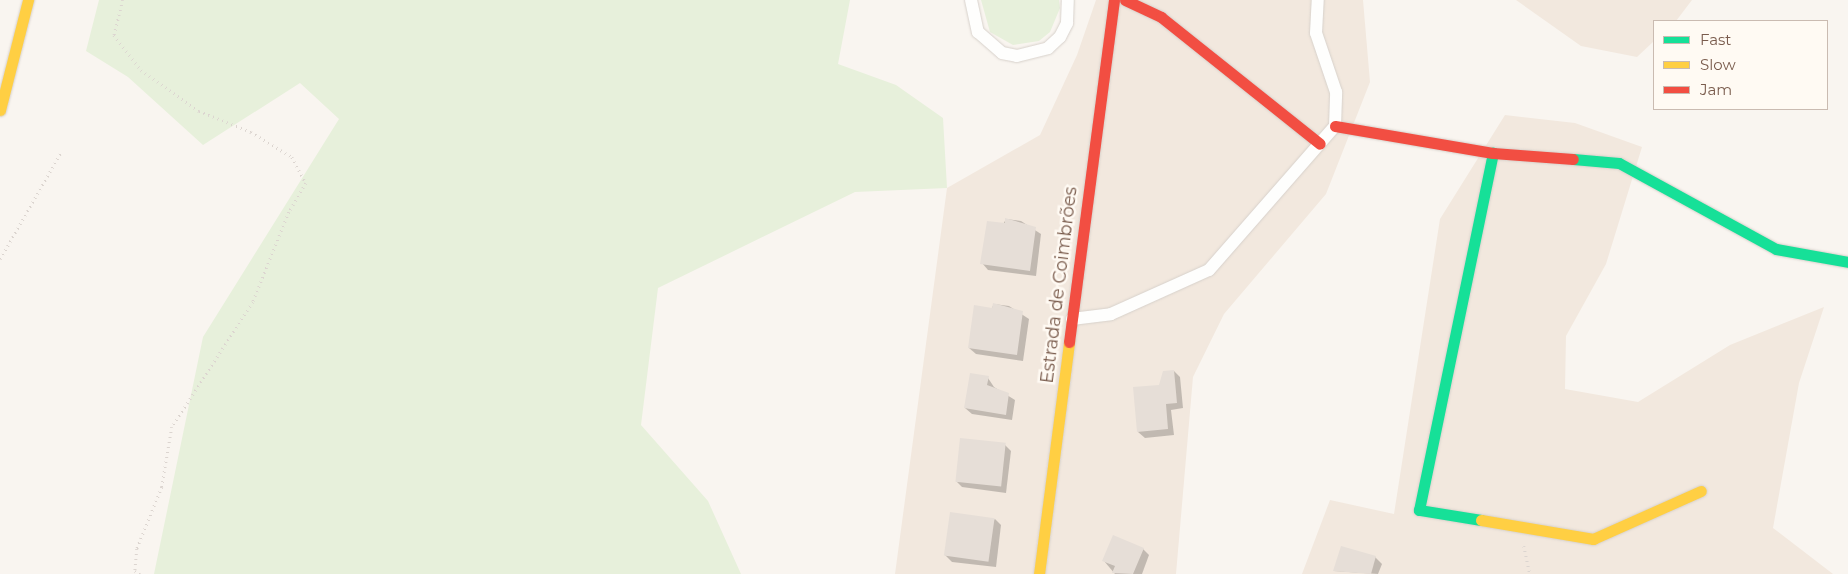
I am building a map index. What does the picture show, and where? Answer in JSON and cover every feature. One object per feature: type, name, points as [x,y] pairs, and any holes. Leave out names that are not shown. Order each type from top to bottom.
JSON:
[{"type":"main road","points":[[0,110],[28,0]]},
{"type":"main road","name":"Estrada de Coimbrões","points":[[1039,574],[1114,0]]},
{"type":"main road","points":[[1125,0],[1161,17],[1320,144]]},
{"type":"main road","points":[[1335,126],[1493,153],[1619,162],[1776,249],[1848,262]]},
{"type":"main road","points":[[1493,153],[1419,510],[1593,539],[1701,491]]},
{"type":"street","points":[[971,0],[978,32],[995,48],[1017,56],[1048,48],[1060,37],[1067,22],[1068,0]]},
{"type":"street","points":[[1072,319],[1111,314],[1209,270],[1335,126],[1336,92],[1316,33],[1318,0]]},
{"type":"path","points":[[123,0],[114,34],[141,70],[199,111],[251,132],[292,157],[306,183],[289,212],[252,302],[172,427],[162,487],[137,549],[134,573],[140,574]]},
{"type":"path","points":[[0,259],[61,152]]},
{"type":"path","points":[[1524,546],[1530,574]]},
{"type":"shaded area","points":[[1096,0],[1363,0],[1370,82],[1326,194],[1224,314],[1193,377],[1176,574],[895,574],[947,188],[1040,135],[1077,55]]},
{"type":"shaded area","points":[[1516,0],[1692,0],[1677,20],[1653,20],[1653,42],[1637,57],[1581,46]]},
{"type":"shaded area","points":[[1505,115],[1575,123],[1642,147],[1606,264],[1566,336],[1565,389],[1638,402],[1730,345],[1824,307],[1799,383],[1773,528],[1833,574],[1302,574],[1330,500],[1394,514],[1440,219]]},
{"type":"green space","points":[[99,0],[850,0],[838,64],[896,85],[943,118],[947,188],[855,192],[658,288],[641,425],[708,501],[741,574],[154,574],[203,337],[339,119],[300,83],[203,145],[128,77],[86,51]]},
{"type":"green space","points":[[981,0],[1059,0],[1060,8],[1050,32],[1039,41],[1013,45],[990,32]]},
{"type":"building","points":[[1005,218],[1036,227],[1030,271],[980,264],[987,221],[1005,223]]},
{"type":"building","points":[[993,303],[1023,311],[1017,355],[968,348],[974,305],[992,308]]},
{"type":"building","points":[[1174,370],[1177,403],[1166,404],[1168,429],[1137,432],[1133,387],[1159,385],[1163,371]]},
{"type":"building","points":[[970,373],[989,376],[987,385],[1009,393],[1006,415],[964,408]]},
{"type":"building","points":[[960,438],[1006,443],[1001,487],[955,482]]},
{"type":"building","points":[[950,512],[995,518],[988,562],[944,556]]},
{"type":"building","points":[[1113,535],[1144,548],[1133,574],[1112,573],[1115,566],[1102,561]]},
{"type":"building","points":[[1341,546],[1376,556],[1371,574],[1333,571]]},
{"type":"traffic: fast","points":[[1481,520],[1419,510],[1493,153]]},
{"type":"traffic: fast","points":[[1573,159],[1619,163],[1776,249],[1848,262]]},
{"type":"traffic: slow","points":[[0,110],[28,0]]},
{"type":"traffic: slow","points":[[1039,574],[1069,342]]},
{"type":"traffic: slow","points":[[1481,520],[1593,539],[1701,491]]},
{"type":"traffic: jam","points":[[1069,342],[1114,0]]},
{"type":"traffic: jam","points":[[1125,0],[1161,17],[1320,144]]},
{"type":"traffic: jam","points":[[1335,126],[1493,153],[1573,159]]}]
